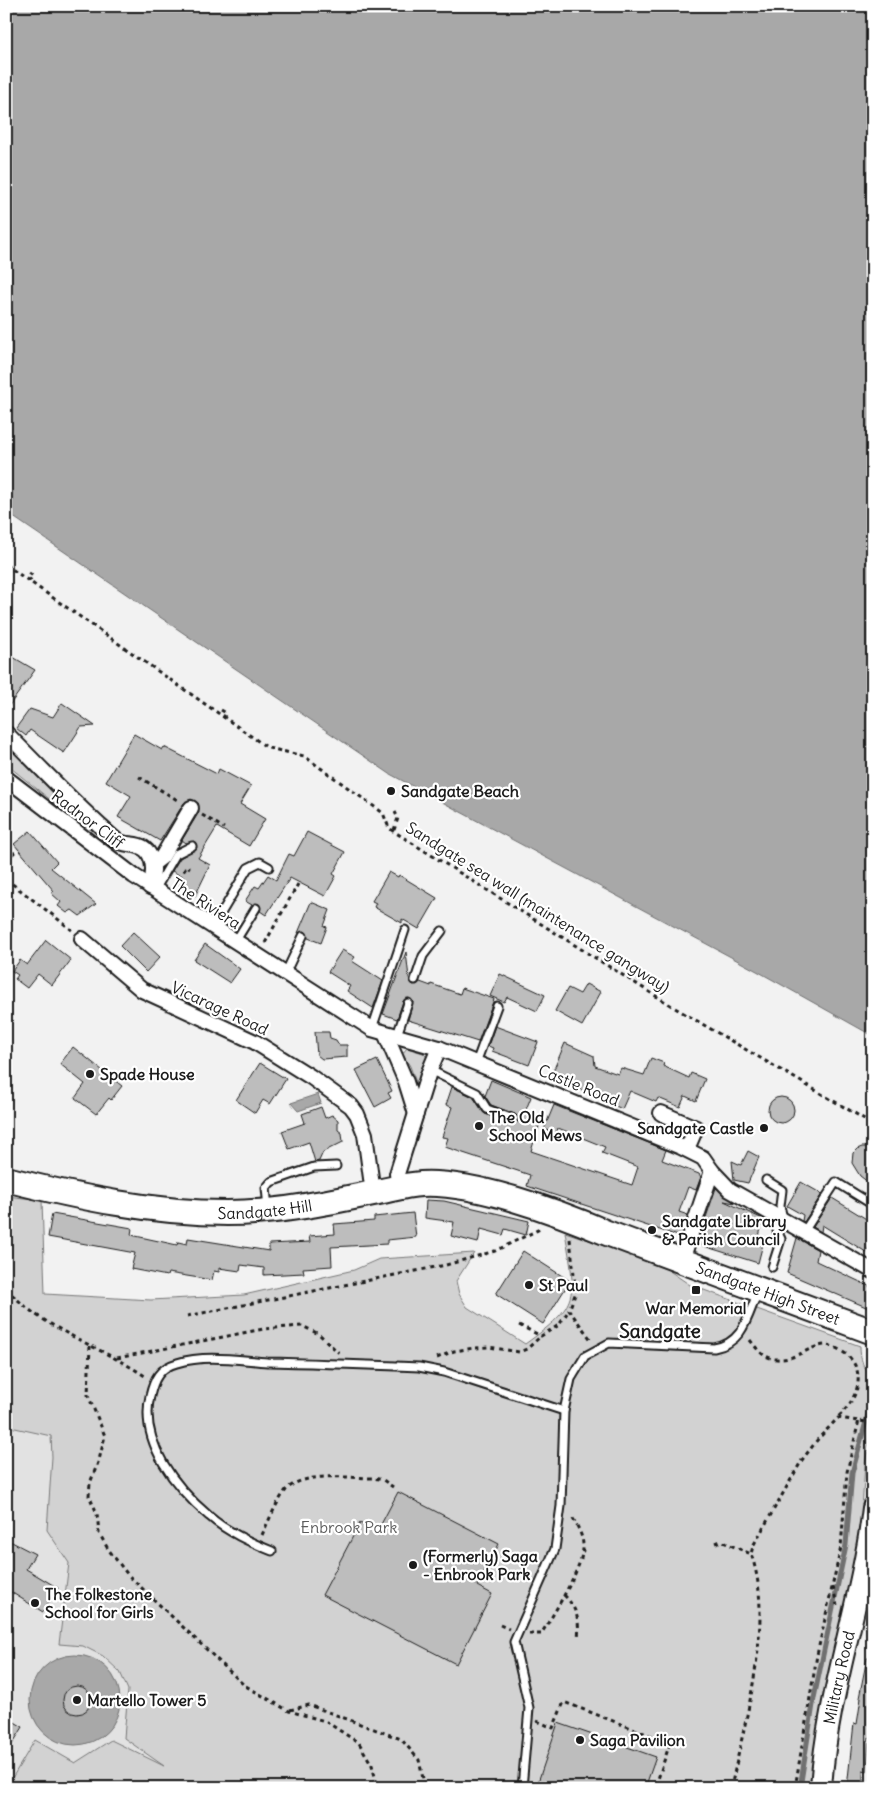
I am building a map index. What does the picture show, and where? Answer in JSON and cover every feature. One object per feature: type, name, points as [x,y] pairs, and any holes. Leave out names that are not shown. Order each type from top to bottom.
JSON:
[{"type":"highway","name":"Sandgate Hill","points":[[6,1179],[155,1208],[226,1213],[269,1211],[421,1184],[456,1186],[523,1202]]},
{"type":"highway","name":"Sandgate High Street","points":[[523,1202],[568,1216],[873,1332]]},
{"type":"main road","name":"Military Road","points":[[821,1788],[826,1738],[854,1612],[873,1508]]},
{"type":"street","points":[[6,733],[94,822],[119,843],[140,845],[148,852],[153,864],[162,857],[191,808]]},
{"type":"street","name":"Radnor Cliff","points":[[6,778],[152,889]]},
{"type":"street","name":"The Riviera","points":[[153,864],[154,877],[152,889],[257,957],[385,1032]]},
{"type":"street","name":"Vicarage Road","points":[[82,939],[142,990],[255,1042],[312,1077],[351,1106],[357,1114],[365,1134],[373,1193]]},
{"type":"street","points":[[385,1032],[406,1082],[416,1114]]},
{"type":"street","name":"Castle Road","points":[[385,1032],[439,1048],[687,1150],[703,1158],[712,1171],[730,1190],[873,1271]]},
{"type":"street","points":[[399,1188],[397,1174],[429,1072],[439,1048]]},
{"type":"street","points":[[661,1113],[696,1128],[687,1150]]},
{"type":"street","points":[[682,1260],[712,1171]]},
{"type":"lane","points":[[152,889],[176,854],[192,846]]},
{"type":"lane","points":[[212,927],[248,868],[260,862],[269,867]]},
{"type":"lane","points":[[235,942],[256,908]]},
{"type":"lane","points":[[385,1032],[405,930]]},
{"type":"lane","points":[[415,980],[424,954],[442,931]]},
{"type":"lane","points":[[285,974],[303,936]]},
{"type":"lane","points":[[385,1032],[408,1003]]},
{"type":"lane","points":[[476,1063],[497,1006]]},
{"type":"lane","points":[[429,1072],[436,1073],[477,1093],[487,1109],[513,1119]]},
{"type":"lane","points":[[269,1211],[266,1188],[271,1182],[314,1167],[336,1166]]},
{"type":"lane","points":[[766,1180],[782,1190],[780,1206],[782,1220],[777,1231],[781,1239],[772,1267]]},
{"type":"lane","points":[[803,1233],[836,1182],[873,1205]]},
{"type":"lane","points":[[522,1788],[529,1708],[514,1642],[555,1549],[561,1506],[564,1411],[569,1386],[575,1371],[585,1356],[596,1348],[609,1343],[714,1348],[728,1346],[737,1338],[759,1289]]},
{"type":"lane","points":[[272,1551],[210,1517],[193,1500],[164,1464],[157,1451],[149,1425],[148,1404],[158,1373],[165,1367],[193,1360],[419,1366],[444,1372],[564,1411]]},
{"type":"path","name":"Sandgate sea wall (maintenance gangway)","points":[[6,565],[268,748],[304,756],[383,813],[389,828],[393,831],[725,1039],[873,1124]]},
{"type":"path","points":[[28,573],[33,576],[29,581]]},
{"type":"path","points":[[221,710],[226,713],[223,718]]},
{"type":"path","points":[[393,831],[398,818],[395,812]]},
{"type":"path","points":[[6,860],[18,849]]},
{"type":"path","points":[[167,899],[187,866],[190,868]]},
{"type":"path","points":[[6,879],[58,918],[82,939]]},
{"type":"path","points":[[257,957],[298,884]]},
{"type":"path","points":[[633,973],[640,978],[636,984]]},
{"type":"path","points":[[187,1316],[446,1265],[495,1251],[543,1228],[548,1223]]},
{"type":"path","points":[[430,1357],[439,1358],[454,1351],[489,1347],[519,1352],[527,1349],[541,1336],[559,1325],[569,1310],[576,1292],[570,1238]]},
{"type":"path","points":[[6,1289],[36,1315],[90,1346],[117,1358],[154,1382]]},
{"type":"path","points":[[569,1310],[596,1348]]},
{"type":"path","points":[[519,1325],[541,1336]]},
{"type":"path","points":[[117,1358],[263,1329],[302,1326],[319,1334],[342,1355]]},
{"type":"path","points":[[731,1788],[756,1662],[760,1624],[759,1578],[751,1554],[753,1546],[802,1460],[818,1439],[846,1411],[859,1387],[857,1368],[837,1348],[825,1345],[788,1359],[776,1360],[759,1352],[750,1340]]},
{"type":"path","points":[[90,1346],[88,1395],[105,1436],[90,1484],[89,1496],[97,1513],[99,1533],[128,1575],[244,1685],[289,1710],[325,1721],[359,1743],[372,1765],[378,1788]]},
{"type":"path","points":[[838,1418],[872,1423]]},
{"type":"path","points":[[795,1788],[801,1739],[817,1655],[841,1547],[847,1472],[859,1420]]},
{"type":"path","points":[[257,1544],[281,1497],[288,1489],[303,1479],[373,1478],[383,1480],[393,1487]]},
{"type":"path","points":[[500,1625],[517,1632],[541,1634],[564,1594],[582,1558],[584,1545],[580,1532],[571,1516],[561,1506]]},
{"type":"path","points":[[716,1543],[721,1541],[751,1554]]},
{"type":"path","points":[[564,1594],[573,1604],[580,1626],[578,1638]]},
{"type":"path","points":[[528,1718],[553,1728],[564,1702],[670,1742],[655,1788]]},
{"type":"path","points":[[289,1710],[310,1705],[401,1739],[419,1760],[425,1788]]},
{"type":"shaded area","points":[[6,6],[873,6],[873,1036],[757,971],[390,774],[6,512]]},
{"type":"shaded area","points":[[318,1094],[321,1103],[298,1111],[291,1103]]},
{"type":"shaded area","name":"The Folkestone School for Girls","points":[[6,1426],[76,1441],[69,1563],[59,1644],[82,1646],[103,1656],[120,1672],[128,1690],[306,1788],[6,1788]]},
{"type":"shaded area","points":[[75,1655],[92,1659],[107,1668],[116,1683],[120,1700],[116,1717],[107,1732],[92,1741],[75,1745],[58,1741],[43,1732],[34,1717],[30,1700],[34,1683],[43,1668],[58,1659]]},
{"type":"green space","points":[[6,743],[119,849],[116,853],[6,764]]},
{"type":"green space","points":[[407,1048],[423,1053],[427,1057],[417,1085],[410,1066],[402,1054]]},
{"type":"green space","name":"Enbrook Park","points":[[6,1196],[42,1200],[45,1294],[151,1300],[244,1295],[354,1270],[379,1259],[474,1253],[456,1281],[459,1294],[467,1307],[525,1344],[556,1319],[565,1308],[570,1297],[572,1285],[571,1271],[565,1232],[658,1263],[690,1285],[860,1346],[863,1364],[873,1378],[873,1419],[865,1464],[859,1556],[813,1766],[812,1788],[6,1788],[35,1740],[75,1763],[111,1740],[164,1766],[124,1738],[128,1690],[120,1672],[103,1656],[83,1646],[59,1644],[69,1563],[47,1530],[52,1457],[51,1436],[6,1426]]},
{"type":"building","points":[[6,653],[35,670],[6,710]]},
{"type":"building","points":[[62,703],[95,726],[81,727],[64,753],[30,730],[26,736],[16,728],[30,709],[53,717]]},
{"type":"building","points":[[134,734],[162,750],[164,747],[217,774],[219,769],[251,786],[240,804],[265,819],[249,846],[217,827],[198,858],[210,865],[195,896],[179,886],[184,878],[172,871],[180,858],[197,848],[194,841],[186,843],[182,840],[199,812],[198,803],[191,799],[184,803],[160,841],[118,817],[131,796],[106,781]]},
{"type":"building","points":[[30,831],[57,862],[51,868],[96,904],[80,916],[72,910],[67,913],[58,906],[61,902],[51,893],[54,891],[14,844]]},
{"type":"building","points":[[307,832],[345,852],[333,874],[336,876],[325,896],[290,878],[266,915],[260,911],[259,904],[252,905],[245,901],[255,886],[259,888],[268,875],[276,880],[289,854],[294,856]]},
{"type":"building","points":[[389,872],[398,877],[399,875],[437,898],[419,929],[402,919],[402,923],[374,907],[376,903],[372,901]]},
{"type":"building","points":[[311,902],[330,910],[324,926],[327,927],[321,943],[308,938],[305,931],[298,933]]},
{"type":"building","points":[[133,932],[160,957],[146,972],[120,946]]},
{"type":"building","points":[[46,940],[71,960],[52,985],[38,974],[27,988],[15,979],[18,975],[12,971],[20,960],[27,965]]},
{"type":"building","points":[[205,944],[240,969],[230,983],[194,960]]},
{"type":"building","points":[[342,950],[355,957],[352,961],[383,981],[373,1008],[347,991],[350,986],[328,972]]},
{"type":"building","points":[[406,952],[409,978],[413,985],[420,982],[431,986],[431,984],[460,994],[462,988],[494,999],[478,1042],[408,1020],[413,1002],[409,998],[403,1001],[397,1019],[383,1014]]},
{"type":"building","points":[[500,974],[545,995],[537,1011],[507,997],[504,1002],[490,996]]},
{"type":"building","points":[[586,984],[601,992],[582,1026],[555,1011],[568,988],[580,994]]},
{"type":"building","points":[[495,1026],[538,1042],[529,1065],[492,1051],[493,1048],[488,1046]]},
{"type":"building","points":[[315,1032],[329,1032],[330,1038],[336,1040],[339,1045],[347,1045],[347,1057],[322,1059],[317,1055]]},
{"type":"building","points":[[565,1043],[594,1056],[595,1066],[618,1074],[621,1068],[644,1075],[651,1058],[664,1063],[663,1066],[689,1078],[691,1073],[705,1079],[696,1101],[685,1096],[680,1107],[658,1098],[656,1102],[630,1091],[622,1109],[551,1076]]},
{"type":"building","name":"Spade House","points":[[73,1047],[122,1086],[96,1114],[75,1098],[85,1084],[60,1064]]},
{"type":"building","points":[[377,1060],[392,1091],[388,1093],[391,1098],[375,1107],[356,1070]]},
{"type":"building","points":[[260,1063],[286,1079],[270,1104],[263,1100],[255,1113],[236,1100]]},
{"type":"building","points":[[491,1080],[531,1097],[525,1112],[542,1117],[531,1151],[632,1185],[638,1167],[602,1153],[605,1147],[558,1128],[556,1134],[544,1129],[554,1105],[666,1150],[662,1160],[699,1174],[701,1177],[696,1190],[688,1187],[679,1212],[688,1215],[681,1237],[527,1186],[530,1175],[445,1147],[448,1138],[442,1137],[452,1107],[446,1105],[452,1087],[473,1097],[485,1114],[512,1124],[518,1121],[515,1114],[491,1105],[485,1096]]},
{"type":"building","points":[[781,1097],[790,1101],[794,1110],[790,1119],[781,1123],[772,1119],[768,1110],[772,1101]]},
{"type":"building","points":[[321,1107],[325,1118],[332,1115],[338,1120],[338,1130],[342,1133],[343,1142],[323,1152],[319,1161],[315,1162],[309,1142],[289,1149],[282,1131],[305,1123],[302,1114]]},
{"type":"building","points":[[862,1147],[873,1147],[873,1186],[860,1176],[852,1163],[853,1153]]},
{"type":"building","points":[[748,1151],[759,1157],[748,1183],[734,1180],[732,1161],[741,1165]]},
{"type":"building","points":[[801,1182],[822,1194],[804,1222],[802,1221],[803,1215],[787,1206]]},
{"type":"building","points":[[716,1188],[735,1203],[724,1201],[763,1219],[759,1237],[764,1240],[758,1263],[697,1244]]},
{"type":"building","points":[[832,1198],[873,1223],[873,1241],[866,1252],[822,1225],[821,1232],[813,1227]]},
{"type":"building","points":[[426,1200],[444,1201],[529,1221],[526,1235],[505,1229],[503,1235],[481,1229],[478,1243],[451,1236],[454,1222],[425,1218]]},
{"type":"building","points":[[413,1213],[416,1237],[387,1240],[387,1244],[331,1247],[332,1266],[303,1268],[304,1273],[264,1275],[264,1268],[241,1265],[240,1271],[219,1268],[219,1272],[214,1271],[212,1280],[168,1273],[167,1276],[131,1269],[135,1253],[48,1237],[52,1214],[132,1228],[131,1235],[177,1245],[178,1242],[187,1244],[188,1238],[269,1251],[269,1244],[310,1242],[309,1236],[335,1234],[334,1224],[374,1221],[374,1217]]},
{"type":"building","points":[[797,1238],[818,1250],[816,1261],[873,1288],[873,1310],[787,1273]]},
{"type":"building","name":"St Paul","points":[[523,1251],[570,1281],[543,1324],[496,1294]]},
{"type":"building","name":"(Formerly) Saga - Enbrook Park","points":[[398,1492],[499,1544],[477,1586],[492,1594],[456,1664],[322,1595],[360,1523],[377,1532]]},
{"type":"building","points":[[6,1539],[35,1554],[26,1569],[58,1588],[43,1612],[6,1589]]},
{"type":"building","points":[[867,1658],[873,1658],[873,1738],[869,1738],[867,1771],[863,1770],[863,1788],[847,1788],[854,1723],[857,1724],[861,1698],[859,1698]]},
{"type":"building","name":"Martello Tower 5","points":[[77,1686],[87,1690],[91,1700],[87,1710],[77,1714],[67,1710],[63,1700],[67,1690]]},
{"type":"building","points":[[6,1717],[23,1727],[6,1754]]},
{"type":"building","name":"Saga Pavilion","points":[[558,1723],[656,1757],[645,1788],[536,1788]]},
{"type":"waterway","points":[[800,1788],[814,1698],[846,1545],[852,1473],[873,1396]]},
{"type":"place","name":"Sandgate Beach","points":[[391,791]]},
{"type":"place","name":"Spade House","points":[[90,1074]]},
{"type":"place","name":"The Old School Mews","points":[[479,1126]]},
{"type":"place","name":"Sandgate Castle","points":[[764,1128]]},
{"type":"place","name":"Sandgate Library & Parish Council","points":[[652,1230]]},
{"type":"place","name":"St Paul","points":[[529,1285]]},
{"type":"place","name":"War Memorial","points":[[696,1290]]},
{"type":"place","name":"(Formerly) Saga - Enbrook Park","points":[[413,1565]]},
{"type":"place","name":"The Folkestone School for Girls","points":[[35,1603]]},
{"type":"place","name":"Martello Tower 5","points":[[77,1700]]},
{"type":"place","name":"Saga Pavilion","points":[[580,1740]]},
{"type":"district","name":"Sandgate","points":[[660,1331]]}]
